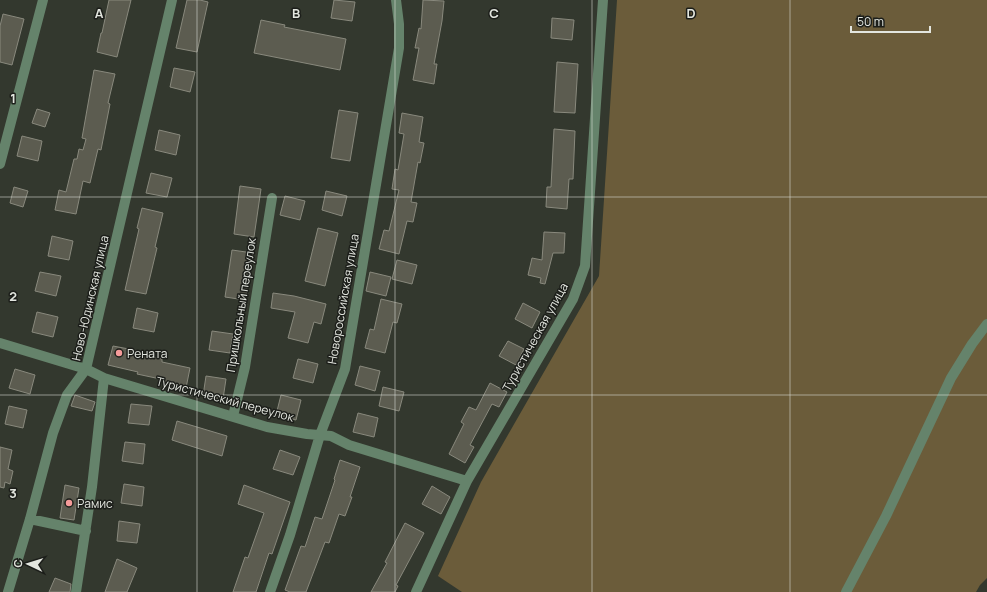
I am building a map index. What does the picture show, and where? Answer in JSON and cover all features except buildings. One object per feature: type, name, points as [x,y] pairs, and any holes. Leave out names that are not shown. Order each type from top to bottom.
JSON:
[{"type":"street","points":[[0,164],[43,0]]},
{"type":"street","name":"Ново-Юдинская улица","points":[[8,592],[30,519],[53,433],[67,395],[86,369],[172,0]]},
{"type":"street","name":"Новороссийская улица","points":[[270,592],[290,535],[320,435],[345,369],[399,48],[399,24],[396,0]]},
{"type":"street","name":"Туристическая улица","points":[[416,592],[467,481],[573,299],[585,266],[603,0]]},
{"type":"street","name":"Пришкольный переулок","points":[[233,416],[245,367],[272,198]]},
{"type":"street","points":[[846,592],[886,516],[951,378],[972,344],[987,324]]},
{"type":"street","name":"Туристический переулок","points":[[0,343],[86,369],[104,378],[267,427],[307,434],[331,436],[349,445],[467,481]]},
{"type":"street","points":[[76,592],[86,531],[104,378]]},
{"type":"street","points":[[30,519],[86,531]]},
{"type":"shaded area","points":[[617,0],[987,0],[987,578],[976,592],[462,592],[438,576],[481,482],[599,276]]},
{"type":"place","name":"Рената","points":[[119,353]]},
{"type":"place","name":"Рамис","points":[[69,503]]}]
